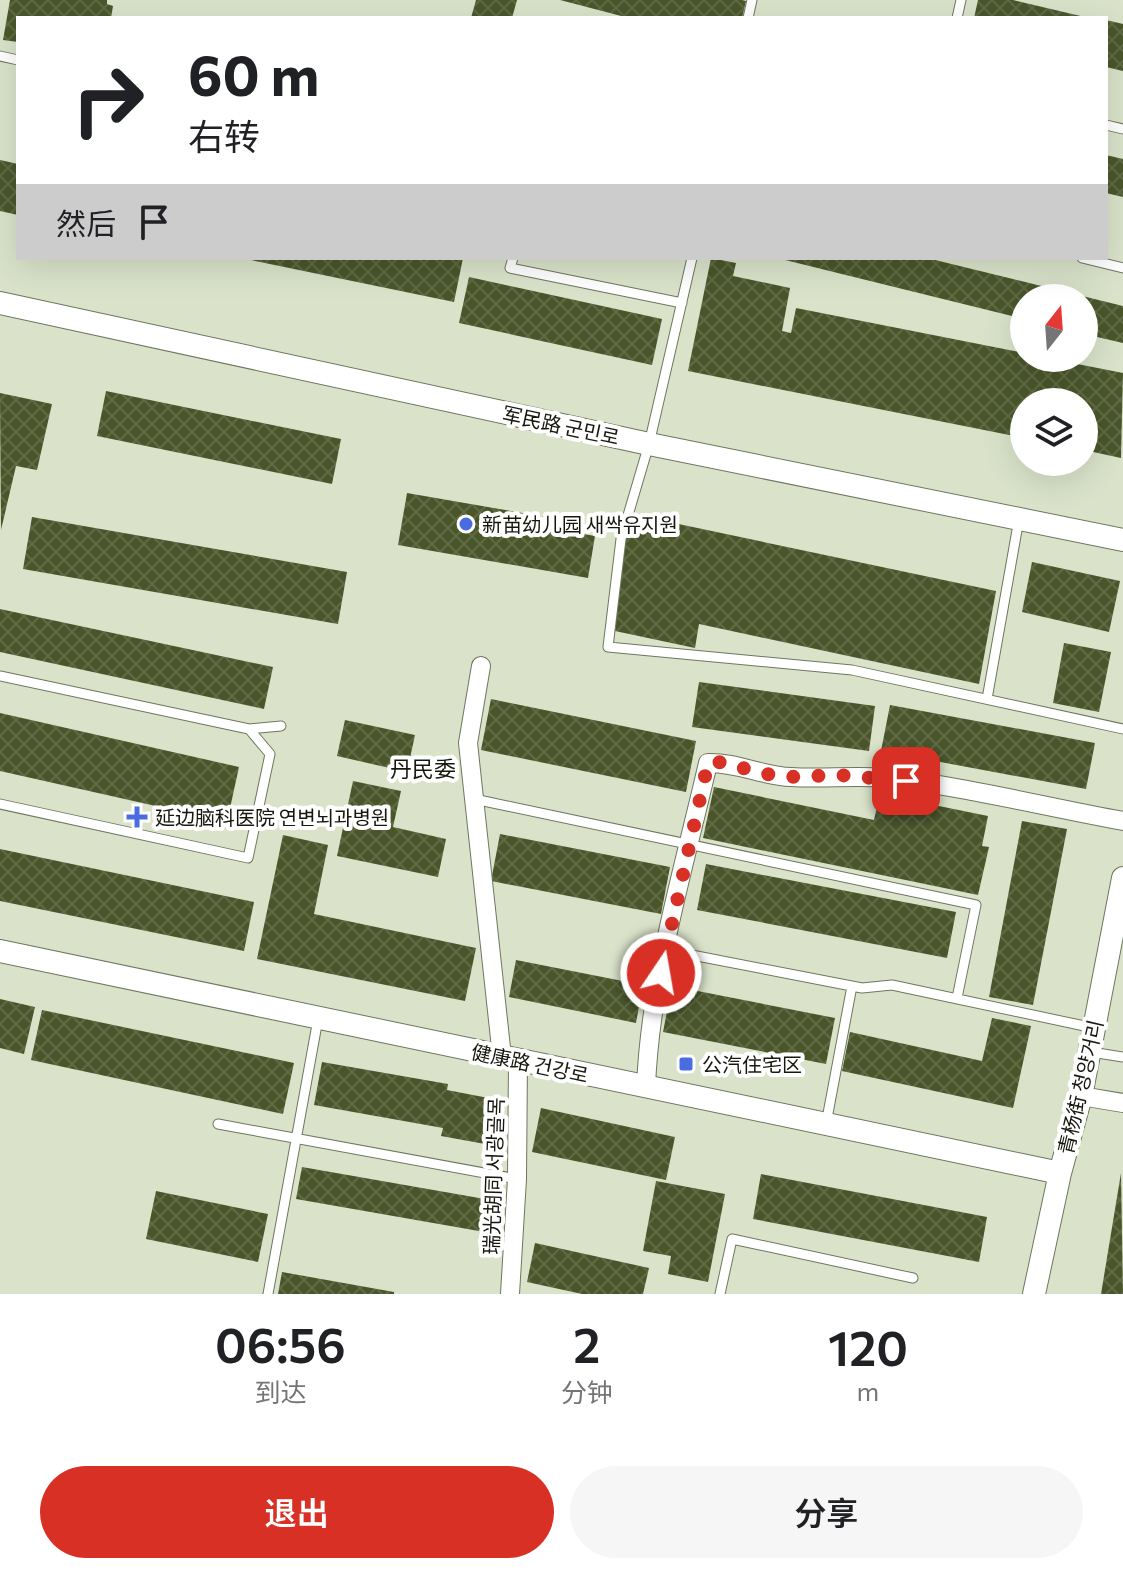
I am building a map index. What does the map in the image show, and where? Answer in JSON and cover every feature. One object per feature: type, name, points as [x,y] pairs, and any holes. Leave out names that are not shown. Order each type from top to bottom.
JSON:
[{"type":"street","name":"军民路 군민로","points":[[0,303],[649,444],[1123,540]]},
{"type":"street","name":"瑞光胡同 서광골목","points":[[481,666],[468,743],[510,1058],[517,1179],[510,1294]]},
{"type":"street","points":[[646,1087],[647,1045],[708,763],[723,762],[759,773],[790,777],[839,775],[925,783],[1123,821]]},
{"type":"street","name":"青杨街 청양거리","points":[[1034,1294],[1060,1173],[1081,1096],[1123,878]]},
{"type":"street","name":"健康路 건강로","points":[[0,951],[1060,1173]]},
{"type":"street","points":[[1081,1096],[1123,1103]]},
{"type":"lane","points":[[512,260],[510,268],[682,303]]},
{"type":"lane","points":[[692,260],[649,444],[621,539],[608,647],[852,670],[1123,729]]},
{"type":"lane","points":[[1090,260],[1123,268]]},
{"type":"lane","points":[[987,699],[1019,519]]},
{"type":"lane","points":[[0,676],[249,729],[281,726]]},
{"type":"lane","points":[[0,804],[248,858],[270,754],[249,729]]},
{"type":"lane","points":[[474,799],[976,905],[957,998]]},
{"type":"lane","points":[[666,950],[862,988],[892,985],[1094,1028]]},
{"type":"lane","points":[[826,1125],[852,986]]},
{"type":"lane","points":[[268,1294],[318,1019]]},
{"type":"lane","points":[[1090,1051],[1123,1057]]},
{"type":"lane","points":[[218,1124],[517,1179]]},
{"type":"lane","points":[[720,1294],[732,1239],[913,1278]]},
{"type":"building","points":[[10,0],[107,0],[107,4],[113,6],[111,16],[16,16],[16,42],[3,40]]},
{"type":"building","points":[[476,0],[517,0],[513,16],[472,16]]},
{"type":"building","points":[[560,0],[746,1],[742,16],[621,16]]},
{"type":"building","points":[[978,0],[1013,0],[1081,16],[974,16]]},
{"type":"building","points":[[1108,20],[1123,24],[1123,71],[1108,67]]},
{"type":"building","points":[[1108,155],[1123,159],[1123,197],[1108,193]]},
{"type":"building","points":[[0,160],[16,164],[16,215],[0,211]]},
{"type":"building","points":[[251,260],[463,260],[454,302]]},
{"type":"building","points":[[711,260],[736,263],[733,276],[790,288],[782,331],[791,333],[796,308],[1010,350],[1010,372],[1098,372],[1098,368],[1123,373],[1121,458],[1098,453],[1098,388],[1010,388],[1010,435],[688,371]]},
{"type":"building","points":[[785,260],[935,260],[1033,284],[1010,284],[1010,316]]},
{"type":"building","points":[[469,277],[662,319],[652,365],[459,323]]},
{"type":"building","points":[[1098,300],[1123,306],[1123,343],[1098,337]]},
{"type":"building","points":[[106,391],[341,439],[332,484],[97,436]]},
{"type":"building","points":[[0,393],[52,404],[37,470],[16,466],[1,530]]},
{"type":"building","points":[[407,493],[563,520],[561,530],[595,536],[588,578],[398,545]]},
{"type":"building","points":[[631,514],[996,591],[979,684],[699,624],[695,648],[615,631]]},
{"type":"building","points":[[32,517],[347,572],[338,624],[23,569]]},
{"type":"building","points":[[1032,562],[1120,581],[1109,632],[1022,612]]},
{"type":"building","points":[[0,609],[273,667],[264,709],[0,652]]},
{"type":"building","points":[[1064,643],[1111,652],[1099,712],[1053,703]]},
{"type":"building","points":[[699,682],[875,706],[869,751],[692,727]]},
{"type":"building","points":[[491,699],[696,741],[686,792],[481,750]]},
{"type":"building","points":[[890,705],[1095,743],[1086,789],[881,751]]},
{"type":"building","points":[[0,713],[239,767],[227,822],[0,771]]},
{"type":"building","points":[[345,720],[415,735],[407,772],[337,756]]},
{"type":"building","points":[[417,759],[448,764],[444,782],[414,776]]},
{"type":"building","points":[[353,781],[401,791],[393,827],[446,839],[438,877],[337,856]]},
{"type":"building","points":[[714,787],[874,820],[880,794],[988,816],[982,846],[989,847],[978,895],[703,838]]},
{"type":"building","points":[[1022,821],[1067,829],[1033,1005],[989,997]]},
{"type":"building","points":[[500,834],[670,867],[661,914],[491,881]]},
{"type":"building","points":[[283,835],[328,845],[314,914],[476,948],[465,1001],[257,959]]},
{"type":"building","points":[[0,849],[254,902],[244,951],[0,901]]},
{"type":"building","points":[[706,864],[956,912],[947,958],[697,910]]},
{"type":"building","points":[[516,960],[643,985],[636,1023],[509,997]]},
{"type":"building","points":[[672,986],[835,1018],[826,1064],[663,1032]]},
{"type":"building","points":[[0,999],[35,1007],[24,1054],[0,1048]]},
{"type":"building","points":[[42,1010],[294,1063],[283,1114],[31,1060]]},
{"type":"building","points":[[992,1018],[1031,1026],[1013,1108],[842,1071],[850,1032],[982,1061]]},
{"type":"building","points":[[322,1062],[448,1084],[447,1090],[504,1101],[496,1146],[441,1136],[443,1128],[314,1105]]},
{"type":"building","points":[[541,1108],[675,1137],[666,1180],[532,1152]]},
{"type":"building","points":[[302,1167],[502,1202],[496,1234],[296,1199]]},
{"type":"building","points":[[1121,1173],[1123,1294],[1101,1294]]},
{"type":"building","points":[[761,1174],[987,1217],[979,1262],[753,1219]]},
{"type":"building","points":[[656,1181],[725,1194],[708,1282],[668,1274],[671,1256],[643,1251]]},
{"type":"building","points":[[156,1191],[268,1214],[258,1262],[146,1239]]},
{"type":"building","points":[[535,1243],[649,1268],[643,1294],[582,1294],[527,1282]]},
{"type":"building","points":[[282,1272],[394,1292],[394,1294],[278,1294]]},
{"type":"place","name":"新苗幼儿园 새싹유지원","points":[[466,524]]},
{"type":"place","name":"延边脑科医院 연변뇌과병원","points":[[137,817]]},
{"type":"place","name":"公汽住宅区","points":[[686,1064]]},
{"type":"district","name":"丹民委","points":[[423,768]]},
{"type":"route","points":[[661,973],[708,763],[723,762],[759,773],[790,777],[839,775],[906,781]]}]
